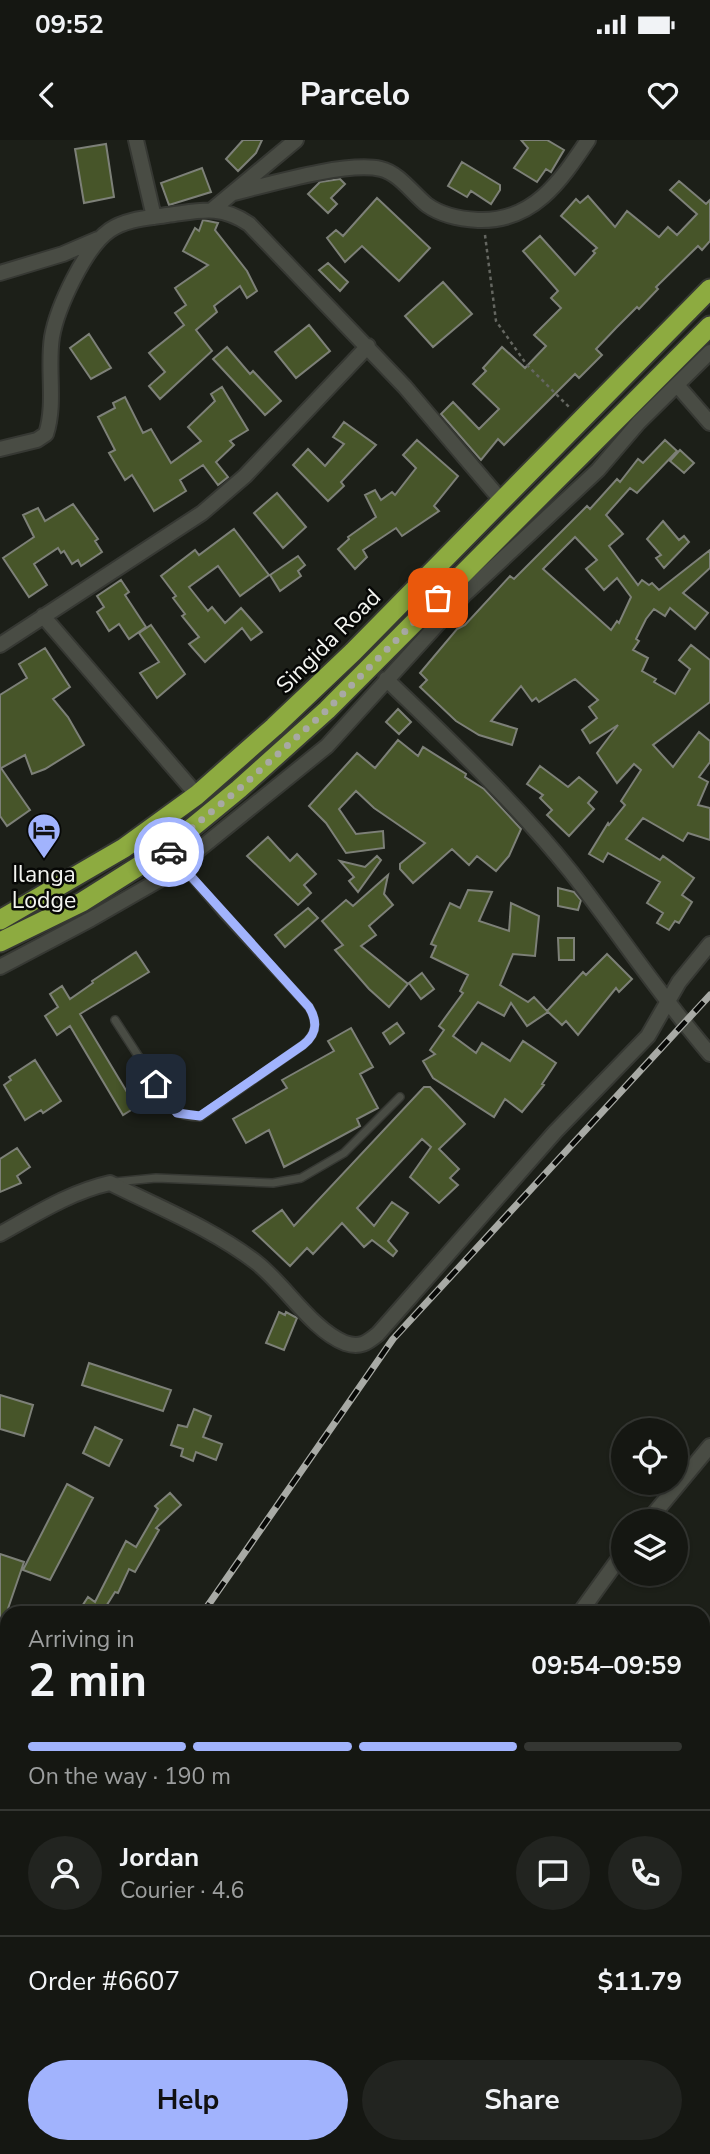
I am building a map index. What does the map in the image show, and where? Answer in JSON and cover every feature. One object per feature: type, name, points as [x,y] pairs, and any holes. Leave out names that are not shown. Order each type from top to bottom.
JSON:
[{"type":"highway","name":"Singida Road","points":[[0,919],[124,848],[197,795],[353,652],[710,289]]},
{"type":"highway","name":"Singida Road","points":[[0,942],[82,902],[166,849],[239,789],[327,710],[710,326]]},
{"type":"street","points":[[136,140],[154,217]]},
{"type":"street","points":[[212,210],[296,140]]},
{"type":"street","points":[[234,193],[332,171],[381,169],[391,173],[428,206],[442,213],[467,219],[497,220],[522,212],[551,191],[588,140]]},
{"type":"street","points":[[0,449],[37,440],[46,434],[52,338],[77,275],[101,238],[110,229],[127,221],[212,210],[232,212],[249,224],[368,346],[501,500]]},
{"type":"street","points":[[0,273],[63,254],[101,238]]},
{"type":"street","points":[[0,645],[202,513],[263,457],[368,346]]},
{"type":"street","points":[[0,967],[91,919],[180,865],[327,746],[464,595],[598,470],[639,422],[710,352]]},
{"type":"street","points":[[677,385],[710,423]]},
{"type":"street","points":[[43,616],[197,795]]},
{"type":"street","points":[[386,679],[515,806],[570,870],[668,1004],[710,1054]]},
{"type":"street","points":[[0,1234],[57,1202],[110,1183],[233,1245],[260,1266],[333,1336],[357,1346],[366,1344],[378,1334],[555,1132],[648,1036],[679,982],[710,944]]},
{"type":"street","points":[[658,1509],[710,1446]]},
{"type":"street","points":[[585,1606],[611,1570]]},
{"type":"lane","points":[[115,1020],[170,1105],[177,1113],[187,1116],[200,1116],[311,1038],[316,1027],[315,1017],[309,1007],[166,849]]},
{"type":"lane","points":[[110,1183],[156,1178],[273,1183],[301,1178],[344,1153],[400,1097]]},
{"type":"path","points":[[484,220],[496,321],[527,365],[581,419]]},
{"type":"building","points":[[243,140],[262,140],[256,153],[238,171],[226,159]]},
{"type":"building","points":[[521,140],[547,140],[564,150],[551,172],[546,169],[537,182],[514,168],[528,148]]},
{"type":"building","points":[[106,144],[114,197],[84,203],[75,149]]},
{"type":"building","points":[[462,162],[500,185],[500,190],[491,204],[471,191],[467,197],[448,186]]},
{"type":"building","points":[[202,168],[211,192],[169,205],[161,183]]},
{"type":"building","points":[[340,179],[345,184],[331,198],[337,204],[328,213],[308,194],[320,182]]},
{"type":"building","points":[[679,181],[706,204],[710,200],[710,241],[702,250],[698,246],[656,287],[658,289],[639,309],[637,307],[616,328],[596,349],[602,355],[579,378],[575,374],[504,445],[498,439],[481,460],[441,414],[453,402],[479,429],[499,409],[473,384],[486,371],[483,368],[502,347],[525,368],[546,346],[534,335],[561,308],[551,298],[558,291],[523,251],[540,236],[575,275],[597,248],[561,216],[576,199],[580,203],[588,196],[615,227],[627,211],[659,237],[668,227],[677,235],[697,214],[670,190]]},
{"type":"building","points":[[377,198],[430,248],[399,281],[362,246],[345,262],[327,238],[336,230],[343,236]]},
{"type":"building","points":[[203,220],[218,223],[215,230],[247,271],[257,291],[247,298],[240,286],[214,306],[217,312],[196,330],[212,351],[160,399],[149,386],[165,372],[149,353],[184,325],[175,313],[186,305],[175,288],[208,265],[183,251],[195,228],[199,231]]},
{"type":"building","points":[[328,263],[348,282],[340,291],[319,270]]},
{"type":"building","points":[[443,282],[472,314],[433,347],[405,316]]},
{"type":"building","points":[[309,325],[330,351],[296,378],[275,352]]},
{"type":"building","points":[[89,334],[111,368],[91,379],[70,348]]},
{"type":"building","points":[[227,347],[250,374],[253,371],[281,401],[265,415],[213,359]]},
{"type":"building","points":[[222,387],[248,430],[230,441],[234,445],[216,462],[228,477],[218,485],[203,465],[180,480],[186,491],[154,511],[132,475],[125,480],[109,453],[115,450],[98,417],[115,408],[113,403],[125,397],[143,433],[151,429],[171,463],[201,441],[188,427],[215,401],[211,394]]},
{"type":"building","points":[[344,422],[376,445],[341,482],[344,486],[328,501],[293,465],[308,449],[325,466],[344,444],[333,437]]},
{"type":"building","points":[[417,440],[458,476],[434,506],[439,511],[402,536],[396,528],[363,550],[367,557],[355,569],[338,549],[348,537],[376,517],[365,495],[375,490],[381,500],[392,492],[395,495],[416,468],[403,455]]},
{"type":"building","points":[[665,440],[677,451],[637,493],[630,488],[606,515],[623,534],[609,546],[638,585],[642,580],[649,585],[652,583],[659,590],[710,550],[710,568],[683,593],[708,613],[695,629],[670,608],[665,616],[654,609],[646,619],[633,650],[648,658],[642,671],[656,679],[654,682],[675,694],[690,669],[679,660],[691,645],[710,660],[710,702],[653,745],[673,767],[699,732],[710,741],[710,762],[699,777],[708,782],[698,805],[710,808],[710,840],[688,833],[683,841],[643,818],[626,839],[660,860],[663,856],[694,878],[682,895],[692,902],[679,923],[675,921],[669,930],[657,923],[663,913],[647,903],[660,882],[608,853],[603,862],[589,854],[608,823],[609,825],[625,805],[621,801],[641,770],[634,764],[617,783],[597,753],[618,725],[590,743],[582,730],[597,718],[589,707],[598,700],[575,679],[539,702],[536,698],[532,701],[521,686],[491,721],[517,729],[512,745],[479,735],[456,721],[420,687],[427,680],[420,673],[457,629],[465,625],[510,576],[514,579],[587,506],[590,509],[617,479],[620,482],[638,459],[643,463]],"holes":[[[575,537],[597,560],[586,569],[604,590],[617,578],[631,597],[619,623],[617,621],[611,630],[543,569]]]},
{"type":"building","points":[[680,450],[694,463],[684,473],[670,461]]},
{"type":"building","points":[[277,493],[306,527],[283,548],[254,513]]},
{"type":"building","points":[[73,504],[98,539],[95,541],[102,552],[81,566],[78,560],[72,564],[64,551],[61,553],[58,548],[34,564],[47,585],[29,597],[3,558],[34,537],[23,515],[38,508],[45,521]]},
{"type":"building","points":[[663,521],[679,540],[684,536],[689,542],[664,568],[656,558],[661,555],[647,539]]},
{"type":"building","points":[[234,529],[269,575],[240,596],[218,566],[189,587],[208,611],[212,607],[225,623],[241,608],[262,632],[251,640],[242,628],[205,662],[189,644],[199,637],[182,616],[185,614],[173,598],[176,596],[161,576],[195,550],[199,555]]},
{"type":"building","points":[[298,556],[305,565],[298,571],[301,576],[280,591],[270,575]]},
{"type":"building","points":[[121,580],[129,592],[125,595],[146,627],[129,639],[119,624],[109,631],[97,612],[104,607],[97,596]]},
{"type":"building","points":[[151,625],[185,674],[157,698],[140,673],[159,662],[139,633]]},
{"type":"building","points":[[45,648],[70,687],[53,699],[68,717],[84,745],[32,774],[25,755],[1,768],[30,810],[7,826],[0,816],[0,695],[27,678],[19,664]]},
{"type":"building","points":[[398,709],[411,722],[399,734],[386,722]]},
{"type":"building","points":[[398,740],[418,756],[423,747],[466,774],[465,777],[484,789],[521,829],[509,856],[496,871],[477,856],[469,865],[452,849],[413,883],[400,869],[400,864],[425,843],[374,808],[356,791],[339,809],[356,834],[383,831],[384,848],[346,853],[326,823],[309,806],[357,753],[375,768]]},
{"type":"building","points":[[540,766],[568,787],[579,777],[597,792],[588,803],[594,809],[569,836],[547,815],[552,810],[540,798],[543,795],[527,784]]},
{"type":"building","points":[[268,837],[290,861],[297,854],[316,874],[304,885],[311,893],[298,905],[247,856]]},
{"type":"building","points":[[377,856],[381,860],[358,892],[349,881],[354,877],[340,861],[365,867]]},
{"type":"building","points":[[388,875],[384,894],[393,905],[369,926],[376,935],[361,946],[408,984],[389,1007],[369,989],[335,950],[343,945],[322,921],[346,900],[353,906]]},
{"type":"building","points":[[558,888],[574,892],[581,900],[578,910],[558,906]]},
{"type":"building","points":[[468,890],[492,892],[479,921],[509,931],[511,903],[539,916],[535,956],[513,954],[500,985],[528,1002],[534,997],[548,1012],[527,1026],[511,1003],[504,1016],[478,1002],[453,1036],[476,1053],[482,1043],[510,1061],[523,1041],[556,1063],[542,1084],[544,1085],[522,1112],[505,1099],[494,1117],[433,1078],[423,1061],[435,1054],[430,1050],[444,1030],[439,1026],[463,993],[460,991],[468,975],[431,957],[436,946],[431,944],[450,903],[460,908]]},
{"type":"building","points":[[308,908],[318,918],[285,947],[275,935]]},
{"type":"building","points":[[558,938],[574,938],[574,960],[559,960]]},
{"type":"building","points":[[136,952],[149,972],[80,1014],[136,1107],[123,1115],[70,1026],[57,1035],[45,1016],[58,1007],[50,994],[62,986],[70,999]]},
{"type":"building","points":[[607,954],[632,979],[619,992],[616,988],[578,1035],[566,1021],[562,1025],[547,1011],[583,972],[586,975]]},
{"type":"building","points":[[422,973],[434,989],[421,999],[409,983]]},
{"type":"building","points":[[397,1023],[404,1033],[390,1044],[383,1033]]},
{"type":"building","points":[[351,1028],[373,1067],[360,1074],[378,1108],[357,1119],[360,1126],[284,1167],[269,1130],[246,1143],[233,1119],[287,1088],[282,1080],[334,1051],[328,1041]]},
{"type":"building","points":[[35,1060],[61,1101],[43,1113],[41,1110],[25,1120],[4,1085],[11,1080],[9,1077]]},
{"type":"building","points":[[424,1087],[430,1087],[465,1124],[439,1149],[459,1169],[450,1178],[458,1185],[439,1203],[410,1177],[431,1147],[422,1139],[357,1208],[374,1226],[392,1202],[408,1213],[388,1241],[397,1251],[393,1256],[372,1240],[364,1247],[342,1223],[313,1254],[307,1248],[290,1266],[253,1231],[282,1210],[294,1226]]},
{"type":"building","points":[[17,1148],[30,1167],[17,1176],[21,1183],[0,1192],[0,1159]]},
{"type":"building","points":[[279,1312],[285,1315],[286,1312],[297,1318],[284,1350],[266,1343]]},
{"type":"building","points":[[89,1363],[171,1390],[163,1411],[82,1385]]},
{"type":"building","points":[[0,1395],[33,1405],[24,1436],[0,1429]]},
{"type":"building","points":[[194,1409],[211,1416],[203,1437],[222,1444],[216,1460],[196,1452],[193,1461],[181,1456],[183,1449],[171,1445],[178,1425],[187,1427]]},
{"type":"building","points":[[95,1427],[122,1440],[109,1466],[83,1453]]},
{"type":"building","points":[[67,1484],[93,1498],[50,1580],[23,1570]]},
{"type":"building","points":[[170,1493],[181,1505],[156,1528],[159,1530],[135,1572],[129,1569],[118,1593],[115,1592],[106,1606],[82,1606],[88,1597],[95,1602],[126,1541],[136,1547],[158,1509],[155,1506]]},
{"type":"building","points":[[0,1554],[24,1562],[9,1606],[0,1606]]},
{"type":"railway","points":[[208,1606],[393,1339],[710,995]]},
{"type":"way so far","points":[[169,852],[166,849],[239,789],[327,710],[438,598]]},
{"type":"place","name":"Ilanga Lodge","points":[[44,860]]},
{"type":"route","points":[[156,1084],[177,1113],[200,1116],[303,1045],[311,1038],[316,1027],[315,1017],[309,1007],[169,852]]}]
